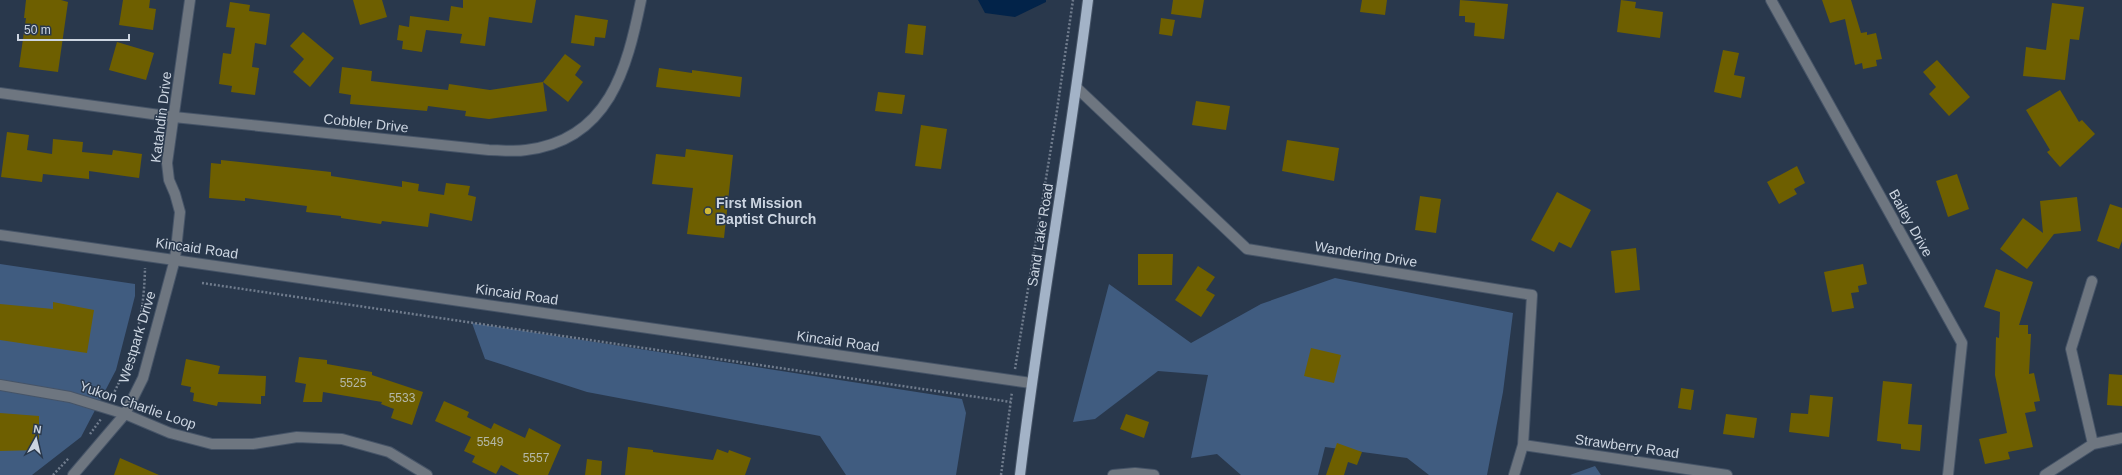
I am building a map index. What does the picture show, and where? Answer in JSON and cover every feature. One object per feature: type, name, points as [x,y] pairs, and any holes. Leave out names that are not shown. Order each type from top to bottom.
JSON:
[{"type":"main road","name":"Sand Lake Road","points":[[1020,475],[1031,383],[1077,88],[1088,0]]},
{"type":"street","name":"Katahdin Drive","points":[[175,259],[180,212],[169,180],[167,163],[190,0]]},
{"type":"street","name":"Cobbler Drive","points":[[0,93],[174,117],[489,150],[526,150],[559,142],[585,126],[602,108],[626,65],[641,0]]},
{"type":"street","name":"Bailey Drive","points":[[1772,0],[1962,343],[1948,475]]},
{"type":"street","name":"Wandering Drive","points":[[1077,88],[1248,249],[1532,295],[1523,445],[1514,475]]},
{"type":"street","name":"Kincaid Road","points":[[0,235],[1031,383]]},
{"type":"street","name":"Westpark Drive","points":[[73,475],[125,414],[142,378],[175,259]]},
{"type":"street","points":[[2092,281],[2071,349],[2093,444]]},
{"type":"street","name":"Yukon Charlie Loop","points":[[0,385],[70,397],[125,414],[170,433],[212,444],[253,444],[297,436],[342,439],[389,452],[427,475]]},
{"type":"street","points":[[2045,475],[2093,444],[2122,438]]},
{"type":"street","name":"Strawberry Road","points":[[1523,445],[1727,475]]},
{"type":"street","points":[[1113,475],[1135,473],[1154,475]]},
{"type":"path","points":[[1001,475],[1013,380],[1056,117],[1072,0]]},
{"type":"path","points":[[86,438],[99,422],[132,352],[140,325],[144,301],[146,255]]},
{"type":"path","points":[[202,283],[1011,402]]},
{"type":"path","points":[[53,475],[73,454]]},
{"type":"shaded area","points":[[978,0],[1046,0],[1046,2],[1015,17],[985,13]]},
{"type":"shaded area","points":[[0,264],[135,284],[135,296],[116,370],[81,437],[32,475],[0,475]]},
{"type":"shaded area","points":[[1335,278],[1513,313],[1503,392],[1487,475],[1429,475],[1407,458],[1325,447],[1318,475],[1241,475],[1217,454],[1191,458],[1208,375],[1158,371],[1095,419],[1073,422],[1109,284],[1191,343],[1261,304]]},
{"type":"shaded area","points":[[472,323],[962,399],[966,413],[956,475],[846,475],[820,436],[587,392],[485,359]]},
{"type":"shaded area","points":[[1595,466],[1601,475],[1570,475]]},
{"type":"building","points":[[26,0],[61,0],[68,2],[58,72],[19,67],[26,18],[24,18]]},
{"type":"building","points":[[123,0],[150,0],[149,8],[156,9],[153,30],[119,25]]},
{"type":"building","points":[[353,0],[382,0],[387,17],[360,25]]},
{"type":"building","points":[[463,0],[536,0],[532,23],[489,17],[485,46],[460,43],[462,34],[426,30],[422,52],[402,49],[403,41],[397,40],[399,25],[409,27],[410,16],[449,21],[451,6],[463,8]]},
{"type":"building","points":[[1173,0],[1204,0],[1201,18],[1171,14]]},
{"type":"building","points":[[1362,0],[1387,0],[1385,15],[1360,12]]},
{"type":"building","points":[[1460,0],[1508,4],[1504,39],[1474,36],[1475,23],[1465,22],[1465,16],[1459,16]]},
{"type":"building","points":[[1621,0],[1636,2],[1635,8],[1663,12],[1660,38],[1617,32]]},
{"type":"building","points":[[1822,0],[1851,0],[1861,33],[1867,32],[1867,35],[1876,33],[1882,59],[1876,60],[1877,66],[1863,69],[1862,63],[1855,65],[1845,19],[1830,23]]},
{"type":"building","points":[[230,2],[250,5],[249,11],[270,14],[266,45],[255,43],[252,67],[259,68],[255,95],[231,92],[232,86],[219,84],[223,53],[231,54],[235,28],[226,27]]},
{"type":"building","points":[[2052,3],[2084,7],[2079,40],[2070,39],[2065,80],[2023,76],[2026,47],[2046,50]]},
{"type":"building","points":[[575,15],[608,20],[605,38],[595,37],[594,46],[571,43]]},
{"type":"building","points":[[1161,18],[1175,20],[1172,36],[1159,34]]},
{"type":"building","points":[[908,24],[926,26],[923,55],[905,53]]},
{"type":"building","points":[[303,32],[334,58],[310,87],[293,72],[304,59],[290,46]]},
{"type":"building","points":[[117,42],[154,53],[146,80],[109,70]]},
{"type":"building","points":[[1723,50],[1739,53],[1734,75],[1745,77],[1741,98],[1714,92]]},
{"type":"building","points":[[565,54],[581,66],[575,75],[583,82],[568,102],[543,82]]},
{"type":"building","points":[[1937,60],[1970,97],[1949,116],[1929,94],[1936,87],[1923,72]]},
{"type":"building","points":[[342,67],[372,71],[371,81],[448,90],[449,84],[490,90],[543,82],[547,111],[489,119],[465,116],[466,111],[428,106],[427,111],[350,104],[351,95],[339,93]]},
{"type":"building","points":[[659,68],[692,73],[692,70],[742,77],[740,97],[656,87]]},
{"type":"building","points":[[2060,90],[2079,122],[2082,120],[2095,134],[2060,167],[2047,152],[2050,150],[2026,110]]},
{"type":"building","points":[[878,92],[905,95],[902,114],[875,111]]},
{"type":"building","points":[[1196,101],[1230,106],[1226,130],[1192,125]]},
{"type":"building","points":[[921,125],[947,129],[941,169],[915,166]]},
{"type":"building","points":[[7,132],[29,135],[27,150],[52,154],[53,139],[83,142],[82,152],[112,155],[113,150],[142,154],[139,178],[89,171],[89,179],[43,174],[42,182],[1,177]]},
{"type":"building","points":[[1287,140],[1339,148],[1334,181],[1282,171]]},
{"type":"building","name":"First Mission Baptist Church","points":[[686,149],[733,155],[724,238],[687,234],[693,188],[652,184],[656,154],[685,157]]},
{"type":"building","points":[[221,160],[331,172],[331,176],[402,187],[402,181],[419,184],[418,191],[444,195],[446,183],[470,186],[468,195],[476,197],[472,221],[430,213],[428,227],[382,221],[381,224],[341,218],[341,216],[306,212],[307,206],[245,198],[245,201],[209,198],[211,163],[221,164]]},
{"type":"building","points":[[1797,166],[1805,183],[1794,189],[1797,194],[1779,204],[1767,182]]},
{"type":"building","points":[[1957,174],[1969,209],[1948,217],[1936,181]]},
{"type":"building","points":[[1557,192],[1591,210],[1571,248],[1559,242],[1554,252],[1531,240]]},
{"type":"building","points":[[1420,196],[1441,199],[1436,233],[1415,230]]},
{"type":"building","points":[[2077,197],[2081,231],[2054,234],[2027,269],[2000,249],[2023,218],[2043,233],[2040,201]]},
{"type":"building","points":[[2110,204],[2122,208],[2122,241],[2119,249],[2097,241]]},
{"type":"building","points":[[1636,248],[1640,290],[1615,293],[1611,251]]},
{"type":"building","points":[[1138,254],[1173,254],[1172,285],[1138,285]]},
{"type":"building","points":[[1863,264],[1867,284],[1858,286],[1859,292],[1851,293],[1854,308],[1832,312],[1824,272]]},
{"type":"building","points":[[1198,266],[1215,277],[1206,290],[1215,295],[1201,317],[1175,300]]},
{"type":"building","points":[[1996,269],[2033,282],[2019,325],[2028,325],[2028,334],[2031,334],[2029,374],[2034,373],[2040,401],[2034,402],[2036,411],[2025,413],[2033,447],[2008,452],[2010,459],[1985,464],[1979,439],[2007,433],[1995,375],[1996,337],[1999,338],[2000,312],[1984,307]]},
{"type":"building","points":[[53,302],[94,310],[87,353],[0,340],[0,304],[53,309]]},
{"type":"building","points":[[1311,348],[1341,355],[1334,383],[1304,376]]},
{"type":"building","points":[[299,357],[327,360],[327,364],[372,372],[372,375],[423,392],[412,425],[391,418],[394,409],[381,404],[382,402],[323,392],[322,402],[303,402],[306,384],[295,382]]},
{"type":"building","points":[[186,359],[220,366],[218,374],[266,376],[265,396],[261,396],[261,404],[218,402],[217,406],[193,401],[194,393],[190,392],[191,387],[181,385]]},
{"type":"building","points":[[2109,374],[2122,375],[2122,406],[2107,405]]},
{"type":"building","points":[[1883,381],[1912,384],[1908,424],[1922,425],[1920,451],[1901,449],[1901,444],[1877,441]]},
{"type":"building","points":[[1681,388],[1694,390],[1691,410],[1678,408]]},
{"type":"building","points":[[1810,395],[1833,397],[1829,437],[1789,432],[1791,413],[1808,414]]},
{"type":"building","points":[[444,401],[469,412],[467,417],[491,429],[494,423],[525,438],[529,428],[561,445],[548,475],[519,475],[501,465],[496,474],[472,462],[475,456],[464,451],[471,437],[435,421]]},
{"type":"building","points":[[0,413],[39,416],[39,450],[0,451]]},
{"type":"building","points":[[1126,414],[1149,422],[1144,438],[1120,429]]},
{"type":"building","points":[[1726,414],[1757,418],[1754,438],[1723,434]]},
{"type":"building","points":[[1337,443],[1362,452],[1357,465],[1348,462],[1344,475],[1326,475]]},
{"type":"building","points":[[628,447],[713,460],[717,449],[728,453],[729,450],[751,458],[745,475],[625,475]]},
{"type":"building","points":[[120,458],[159,475],[114,475]]},
{"type":"building","points":[[587,459],[602,461],[601,475],[585,475]]},
{"type":"place","name":"First Mission Baptist Church","points":[[708,211]]}]
